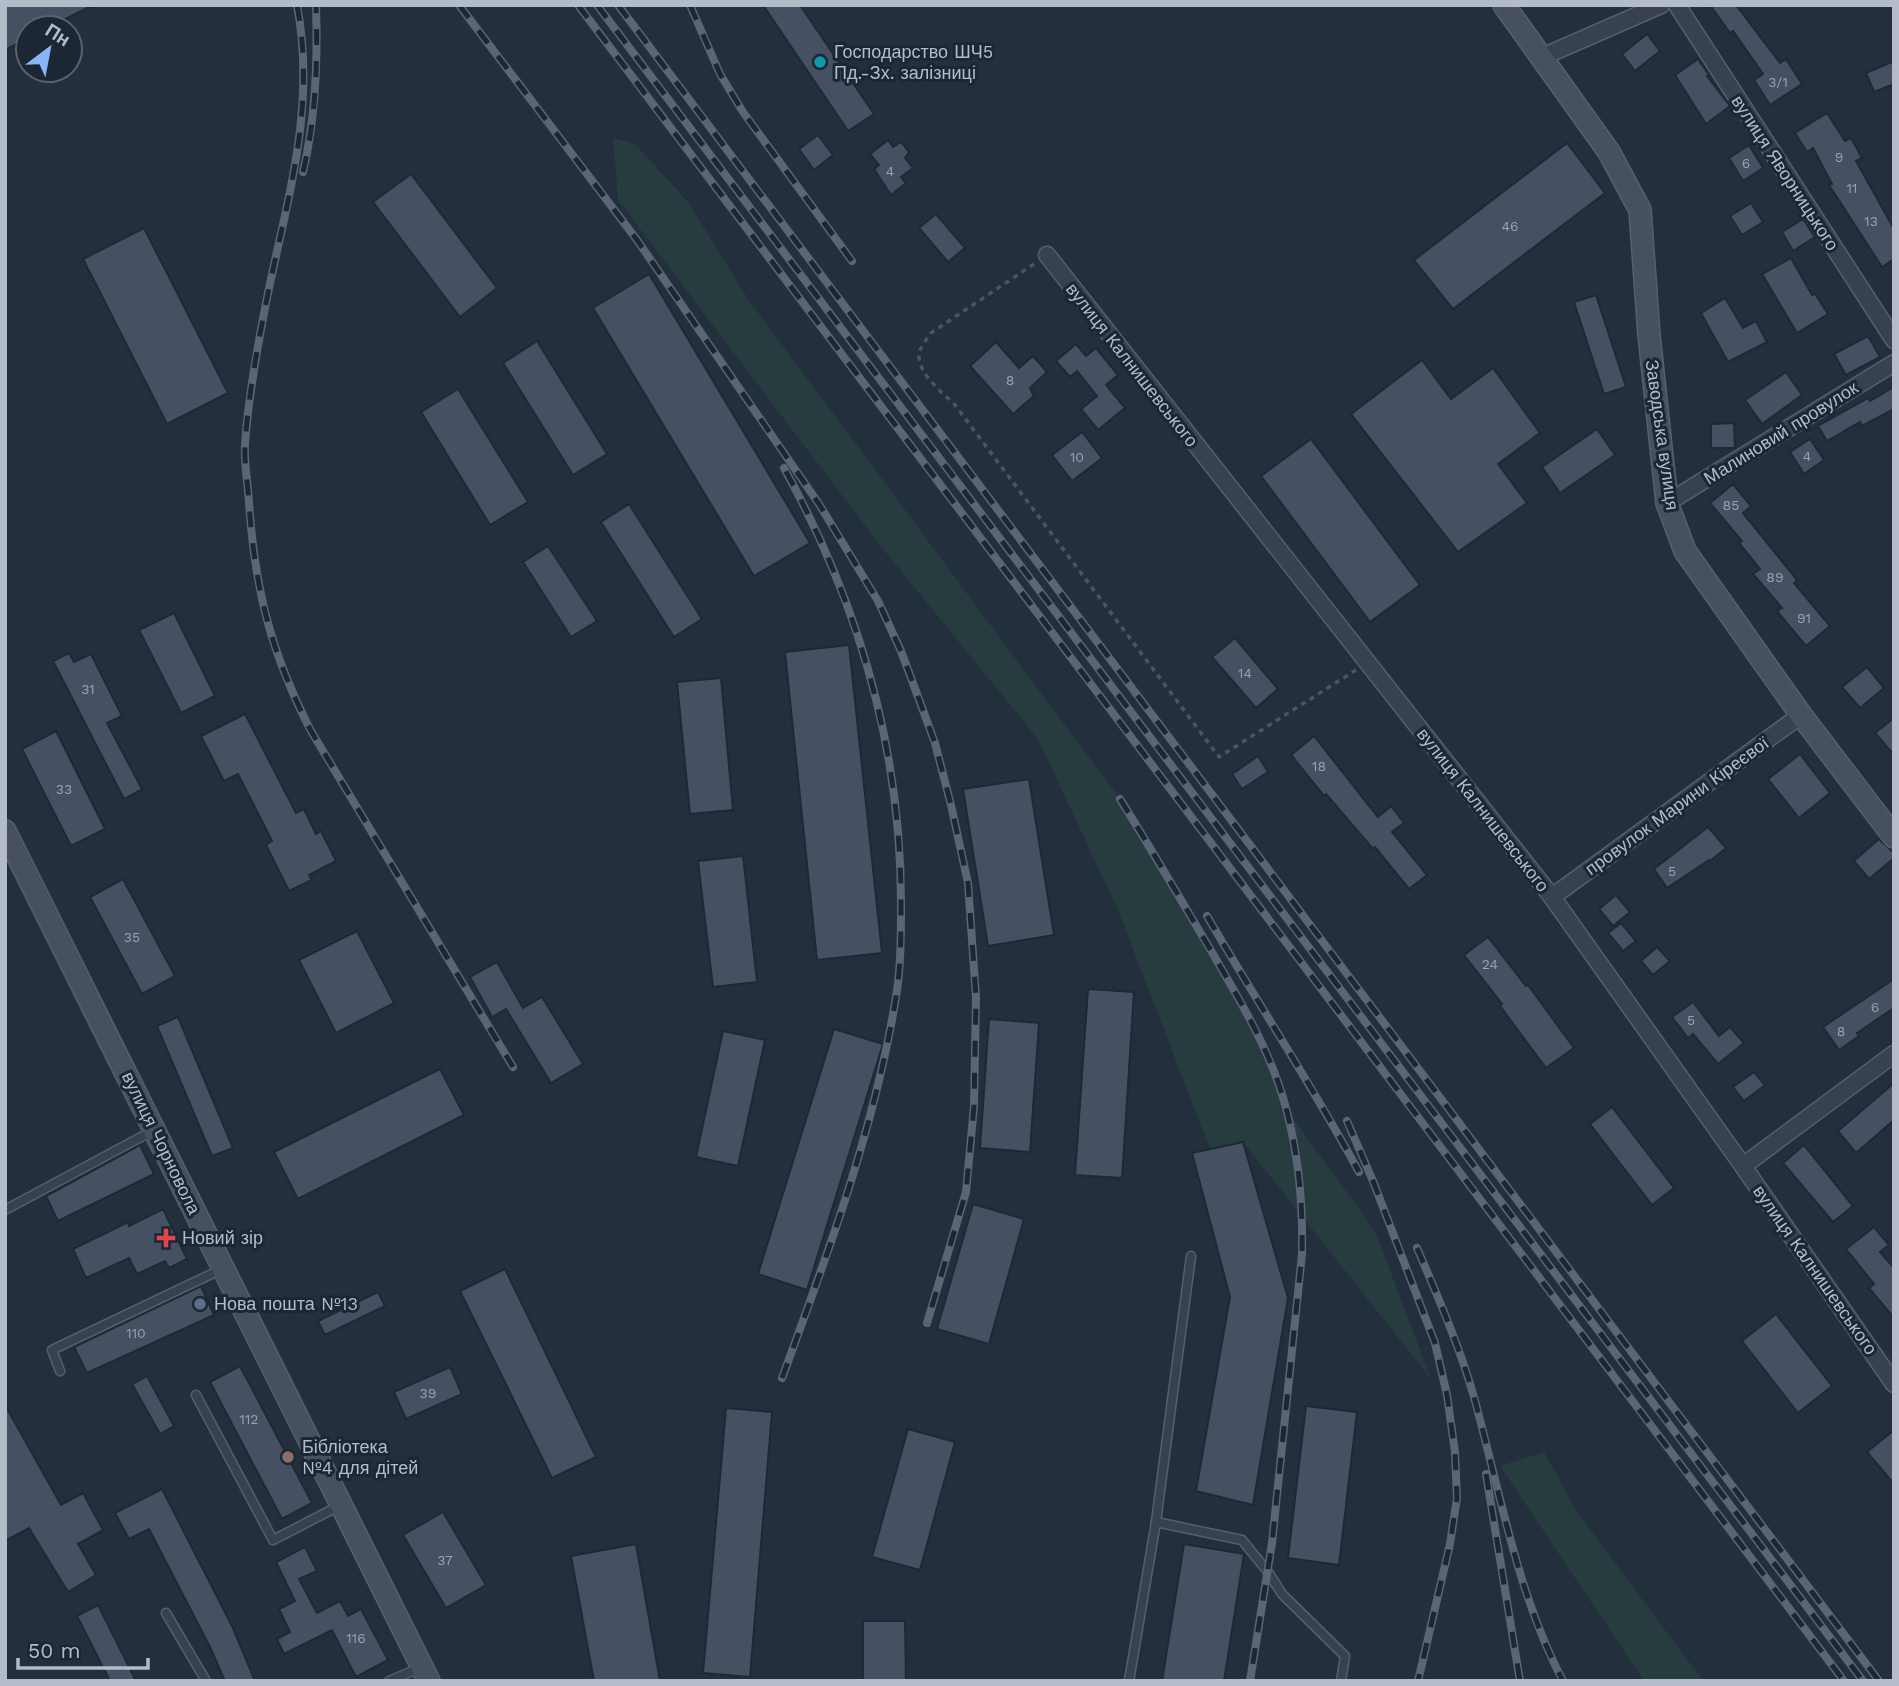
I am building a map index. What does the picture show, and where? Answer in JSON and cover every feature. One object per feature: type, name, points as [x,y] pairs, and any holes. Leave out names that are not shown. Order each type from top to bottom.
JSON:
[{"type":"street","name":"Заводська вулиця","points":[[1504,5],[1609,152],[1640,210],[1649,335],[1667,503],[1685,551],[1801,715],[1894,837]]},
{"type":"street","points":[[1542,57],[1661,5]]},
{"type":"street","name":"вулиця Яворницького","points":[[1677,5],[1894,340]]},
{"type":"street","name":"вулиця Калнишевського","points":[[1047,255],[1366,664],[1552,897],[1894,1384]]},
{"type":"street","name":"Малиновий провулок","points":[[1667,503],[1894,363]]},
{"type":"street","name":"провулок Марини Кіреєвої","points":[[1552,897],[1801,715]]},
{"type":"street","name":"вулиця Чорновола","points":[[5,831],[425,1674]]},
{"type":"street","points":[[1743,1166],[1894,1054]]},
{"type":"lane","points":[[5,1210],[154,1130]]},
{"type":"lane","points":[[1129,1681],[1156,1522],[1191,1256]]},
{"type":"lane","points":[[60,1371],[52,1350],[223,1269]]},
{"type":"lane","points":[[196,1395],[274,1540],[341,1505]]},
{"type":"lane","points":[[1156,1522],[1242,1540],[1282,1594],[1345,1656],[1341,1681]]},
{"type":"lane","points":[[166,1612],[206,1681]]},
{"type":"lane","points":[[389,1681],[425,1674]]},
{"type":"path","points":[[1047,255],[931,333],[920,350],[919,364],[930,380],[955,405],[1219,757],[1366,664]]},
{"type":"green space","points":[[613,138],[635,144],[688,202],[748,299],[1120,799],[1260,1037],[1287,1110],[1375,1231],[1431,1379],[1243,1142],[1210,1149],[1118,910],[1038,739],[875,539],[618,200]]},
{"type":"green space","points":[[1544,1452],[1577,1512],[1703,1681],[1644,1681],[1500,1466]]},
{"type":"building","points":[[5,5],[93,5],[75,14],[14,14],[14,45],[5,50]]},
{"type":"building","name":"Господарство ШЧ5 Пд.-Зх. залізниці","points":[[763,5],[800,5],[874,114],[848,131]]},
{"type":"building","points":[[1710,5],[1736,5],[1780,63],[1786,59],[1802,84],[1770,105],[1754,80],[1763,74],[1733,31],[1730,33]]},
{"type":"building","points":[[1647,34],[1660,51],[1635,71],[1622,54]]},
{"type":"building","points":[[1698,59],[1709,75],[1707,76],[1730,106],[1706,124],[1675,75]]},
{"type":"building","points":[[1894,61],[1894,84],[1874,92],[1866,73]]},
{"type":"building","points":[[1827,113],[1845,141],[1851,138],[1862,158],[1856,161],[1894,229],[1894,259],[1882,267],[1829,185],[1832,184],[1813,148],[1807,152],[1795,133]]},
{"type":"building","points":[[818,135],[833,155],[814,170],[799,149]]},
{"type":"building","points":[[888,140],[893,147],[901,142],[909,152],[905,158],[913,168],[901,177],[906,183],[891,195],[874,169],[879,165],[870,154]]},
{"type":"building","points":[[1567,143],[1605,193],[1453,309],[1414,260]]},
{"type":"building","points":[[1749,145],[1763,168],[1743,181],[1729,158]]},
{"type":"building","points":[[411,174],[497,288],[460,317],[373,202]]},
{"type":"building","points":[[1751,203],[1763,222],[1742,235],[1730,216]]},
{"type":"building","points":[[936,214],[965,248],[948,262],[919,228]]},
{"type":"building","points":[[1803,219],[1815,237],[1793,251],[1782,232]]},
{"type":"building","points":[[144,228],[228,393],[167,424],[83,259]]},
{"type":"building","points":[[1791,258],[1812,295],[1815,294],[1828,314],[1797,333],[1762,274]]},
{"type":"building","points":[[649,274],[810,543],[754,576],[593,308]]},
{"type":"building","points":[[1596,295],[1626,387],[1604,394],[1574,302]]},
{"type":"building","points":[[1725,298],[1743,328],[1756,321],[1767,342],[1728,362],[1701,313]]},
{"type":"building","points":[[1868,336],[1880,357],[1846,375],[1834,354]]},
{"type":"building","points":[[537,341],[607,454],[573,475],[503,363]]},
{"type":"building","points":[[996,342],[1019,368],[1033,356],[1047,372],[1030,388],[1034,396],[1013,414],[970,366]]},
{"type":"building","points":[[1076,344],[1086,356],[1096,348],[1118,375],[1106,385],[1125,408],[1098,430],[1081,409],[1097,396],[1077,371],[1070,377],[1056,361]]},
{"type":"building","points":[[1422,360],[1451,399],[1493,368],[1540,433],[1498,464],[1527,503],[1458,552],[1351,414]]},
{"type":"building","points":[[1786,372],[1802,395],[1762,424],[1745,400]]},
{"type":"building","points":[[1894,387],[1894,409],[1862,426],[1860,422],[1827,441],[1818,426]]},
{"type":"building","points":[[458,389],[528,502],[490,525],[421,412]]},
{"type":"building","points":[[1734,423],[1735,448],[1711,448],[1711,424]]},
{"type":"building","points":[[1597,429],[1615,455],[1560,493],[1542,467]]},
{"type":"building","points":[[1082,432],[1102,458],[1072,481],[1052,455]]},
{"type":"building","points":[[1311,439],[1420,585],[1370,622],[1261,476]]},
{"type":"building","points":[[1810,439],[1824,460],[1804,474],[1790,452]]},
{"type":"building","points":[[1733,484],[1751,506],[1743,513],[1797,580],[1794,583],[1830,626],[1806,646],[1777,611],[1782,608],[1753,574],[1760,569],[1739,543],[1742,541],[1710,503]]},
{"type":"building","points":[[629,504],[702,619],[674,637],[601,522]]},
{"type":"building","points":[[548,546],[597,621],[571,637],[523,562]]},
{"type":"building","points":[[174,613],[215,696],[181,713],[139,630]]},
{"type":"building","points":[[1235,638],[1278,689],[1256,708],[1212,657]]},
{"type":"building","points":[[849,645],[882,953],[817,960],[785,652]]},
{"type":"building","points":[[69,653],[74,662],[91,654],[122,716],[107,723],[142,789],[124,799],[53,661]]},
{"type":"building","points":[[1867,667],[1884,688],[1860,708],[1842,687]]},
{"type":"building","points":[[721,678],[733,810],[690,814],[677,682]]},
{"type":"building","points":[[245,714],[296,813],[304,809],[316,834],[321,831],[336,861],[309,875],[312,880],[289,891],[266,845],[272,841],[238,774],[224,781],[201,736]]},
{"type":"building","points":[[1894,718],[1894,755],[1875,733]]},
{"type":"building","points":[[56,731],[105,829],[71,846],[22,749]]},
{"type":"building","points":[[1314,736],[1378,817],[1391,806],[1404,823],[1392,832],[1427,875],[1409,889],[1375,847],[1373,849],[1326,794],[1324,796],[1291,755]]},
{"type":"building","points":[[1800,754],[1830,793],[1799,818],[1768,779]]},
{"type":"building","points":[[1258,756],[1268,772],[1242,789],[1232,774]]},
{"type":"building","points":[[1029,779],[1054,935],[988,946],[963,789]]},
{"type":"building","points":[[1708,827],[1726,848],[1667,888],[1654,869]]},
{"type":"building","points":[[1879,839],[1894,853],[1894,858],[1869,879],[1854,861]]},
{"type":"building","points":[[743,856],[757,982],[713,987],[698,861]]},
{"type":"building","points":[[123,879],[175,976],[142,994],[90,897]]},
{"type":"building","points":[[1616,895],[1630,912],[1613,926],[1599,909]]},
{"type":"building","points":[[1621,923],[1636,941],[1623,951],[1608,933]]},
{"type":"building","points":[[357,931],[394,1003],[336,1033],[299,960]]},
{"type":"building","points":[[1488,937],[1526,986],[1528,985],[1574,1048],[1546,1068],[1464,955]]},
{"type":"building","points":[[1657,947],[1670,961],[1653,975],[1641,961]]},
{"type":"building","points":[[497,962],[523,1008],[542,997],[583,1064],[551,1083],[506,1009],[492,1017],[470,977]]},
{"type":"building","points":[[1894,979],[1894,1008],[1857,1033],[1859,1036],[1839,1050],[1823,1027]]},
{"type":"building","points":[[1088,989],[1134,992],[1122,1178],[1075,1175]]},
{"type":"building","points":[[1693,1002],[1719,1036],[1730,1027],[1744,1043],[1718,1064],[1693,1034],[1688,1038],[1672,1017]]},
{"type":"building","points":[[178,1017],[233,1148],[212,1156],[157,1026]]},
{"type":"building","points":[[989,1019],[1039,1023],[1030,1152],[980,1148]]},
{"type":"building","points":[[834,1029],[883,1044],[807,1290],[758,1274]]},
{"type":"building","points":[[723,1031],[765,1040],[738,1166],[696,1157]]},
{"type":"building","points":[[440,1069],[464,1115],[298,1199],[274,1152]]},
{"type":"building","points":[[1754,1072],[1765,1085],[1744,1101],[1733,1087]]},
{"type":"building","points":[[1894,1083],[1894,1120],[1856,1153],[1838,1131]]},
{"type":"building","points":[[1612,1107],[1674,1188],[1652,1205],[1590,1124]]},
{"type":"building","points":[[1243,1142],[1288,1298],[1253,1505],[1196,1491],[1230,1297],[1192,1153]]},
{"type":"building","points":[[140,1145],[154,1174],[58,1221],[46,1196]]},
{"type":"building","points":[[1804,1145],[1853,1206],[1833,1222],[1783,1163]]},
{"type":"building","points":[[973,1204],[1024,1219],[989,1344],[937,1329]]},
{"type":"building","points":[[163,1209],[187,1259],[169,1268],[165,1261],[137,1274],[129,1258],[86,1278],[73,1249],[128,1222],[129,1226]]},
{"type":"building","points":[[1874,1227],[1889,1245],[1880,1252],[1894,1268],[1894,1318],[1869,1288],[1874,1284],[1846,1249]]},
{"type":"building","points":[[505,1269],[596,1457],[552,1478],[460,1291]]},
{"type":"building","points":[[201,1286],[214,1315],[87,1373],[74,1347]]},
{"type":"building","points":[[378,1292],[385,1306],[325,1335],[318,1321]]},
{"type":"building","points":[[1776,1314],[1832,1386],[1798,1413],[1742,1341]]},
{"type":"building","points":[[240,1366],[312,1503],[282,1519],[210,1382]]},
{"type":"building","points":[[450,1367],[462,1394],[406,1419],[394,1392]]},
{"type":"building","points":[[147,1376],[174,1426],[160,1434],[132,1384]]},
{"type":"building","points":[[5,1405],[61,1505],[83,1493],[103,1530],[78,1544],[96,1575],[68,1592],[29,1528],[5,1541]]},
{"type":"building","points":[[1306,1406],[1357,1412],[1339,1565],[1288,1558]]},
{"type":"building","points":[[726,1408],[772,1412],[750,1677],[703,1673]]},
{"type":"building","points":[[908,1429],[955,1442],[920,1570],[872,1557]]},
{"type":"building","points":[[1894,1430],[1894,1484],[1867,1452]]},
{"type":"building","points":[[162,1489],[233,1628],[255,1681],[225,1681],[149,1529],[129,1539],[115,1513]]},
{"type":"building","points":[[443,1512],[486,1585],[446,1608],[403,1535]]},
{"type":"building","points":[[636,1544],[660,1681],[594,1681],[571,1556]]},
{"type":"building","points":[[1184,1544],[1244,1554],[1224,1681],[1162,1681]]},
{"type":"building","points":[[305,1547],[317,1571],[299,1579],[317,1613],[340,1601],[348,1616],[361,1609],[388,1660],[356,1677],[332,1630],[284,1654],[277,1639],[290,1632],[279,1609],[295,1601],[276,1562]]},
{"type":"building","points":[[98,1605],[136,1681],[110,1681],[77,1616]]},
{"type":"building","points":[[863,1621],[905,1621],[906,1681],[863,1681]]},
{"type":"railway","points":[[297,5],[302,44],[301,119],[290,192],[256,356],[245,445],[252,535],[261,593],[275,648],[311,731],[513,1067]]},
{"type":"railway","points":[[303,172],[315,89],[316,5]]},
{"type":"railway","points":[[459,5],[637,240],[819,504],[878,601],[901,651],[935,743],[968,883],[976,997],[974,1106],[966,1192],[927,1323]]},
{"type":"railway","points":[[578,5],[1844,1681]]},
{"type":"railway","points":[[597,5],[1863,1681]]},
{"type":"railway","points":[[618,5],[1879,1681]]},
{"type":"railway","points":[[690,5],[720,74],[743,112],[852,261]]},
{"type":"railway","points":[[782,1378],[832,1240],[874,1099],[897,991],[901,915],[899,846],[893,789],[870,678],[834,571],[784,468]]},
{"type":"railway","points":[[1120,799],[1256,1030],[1281,1091],[1297,1164],[1302,1254],[1272,1543],[1250,1681]]},
{"type":"railway","points":[[1207,916],[1359,1172]]},
{"type":"railway","points":[[1347,1121],[1435,1343],[1447,1395],[1455,1452],[1457,1498],[1450,1544],[1418,1681]]},
{"type":"railway","points":[[1417,1248],[1462,1359],[1521,1578],[1533,1613],[1563,1681]]},
{"type":"railway","points":[[1486,1474],[1520,1681]]},
{"type":"place","name":"Господарство ШЧ5 Пд.-Зх. залізниці","points":[[820,62]]},
{"type":"place","name":"Новий зір","points":[[166,1238]]},
{"type":"place","name":"Нова пошта №13","points":[[200,1304]]},
{"type":"place","name":"Бібліотека №4 для дітей","points":[[288,1457]]}]
